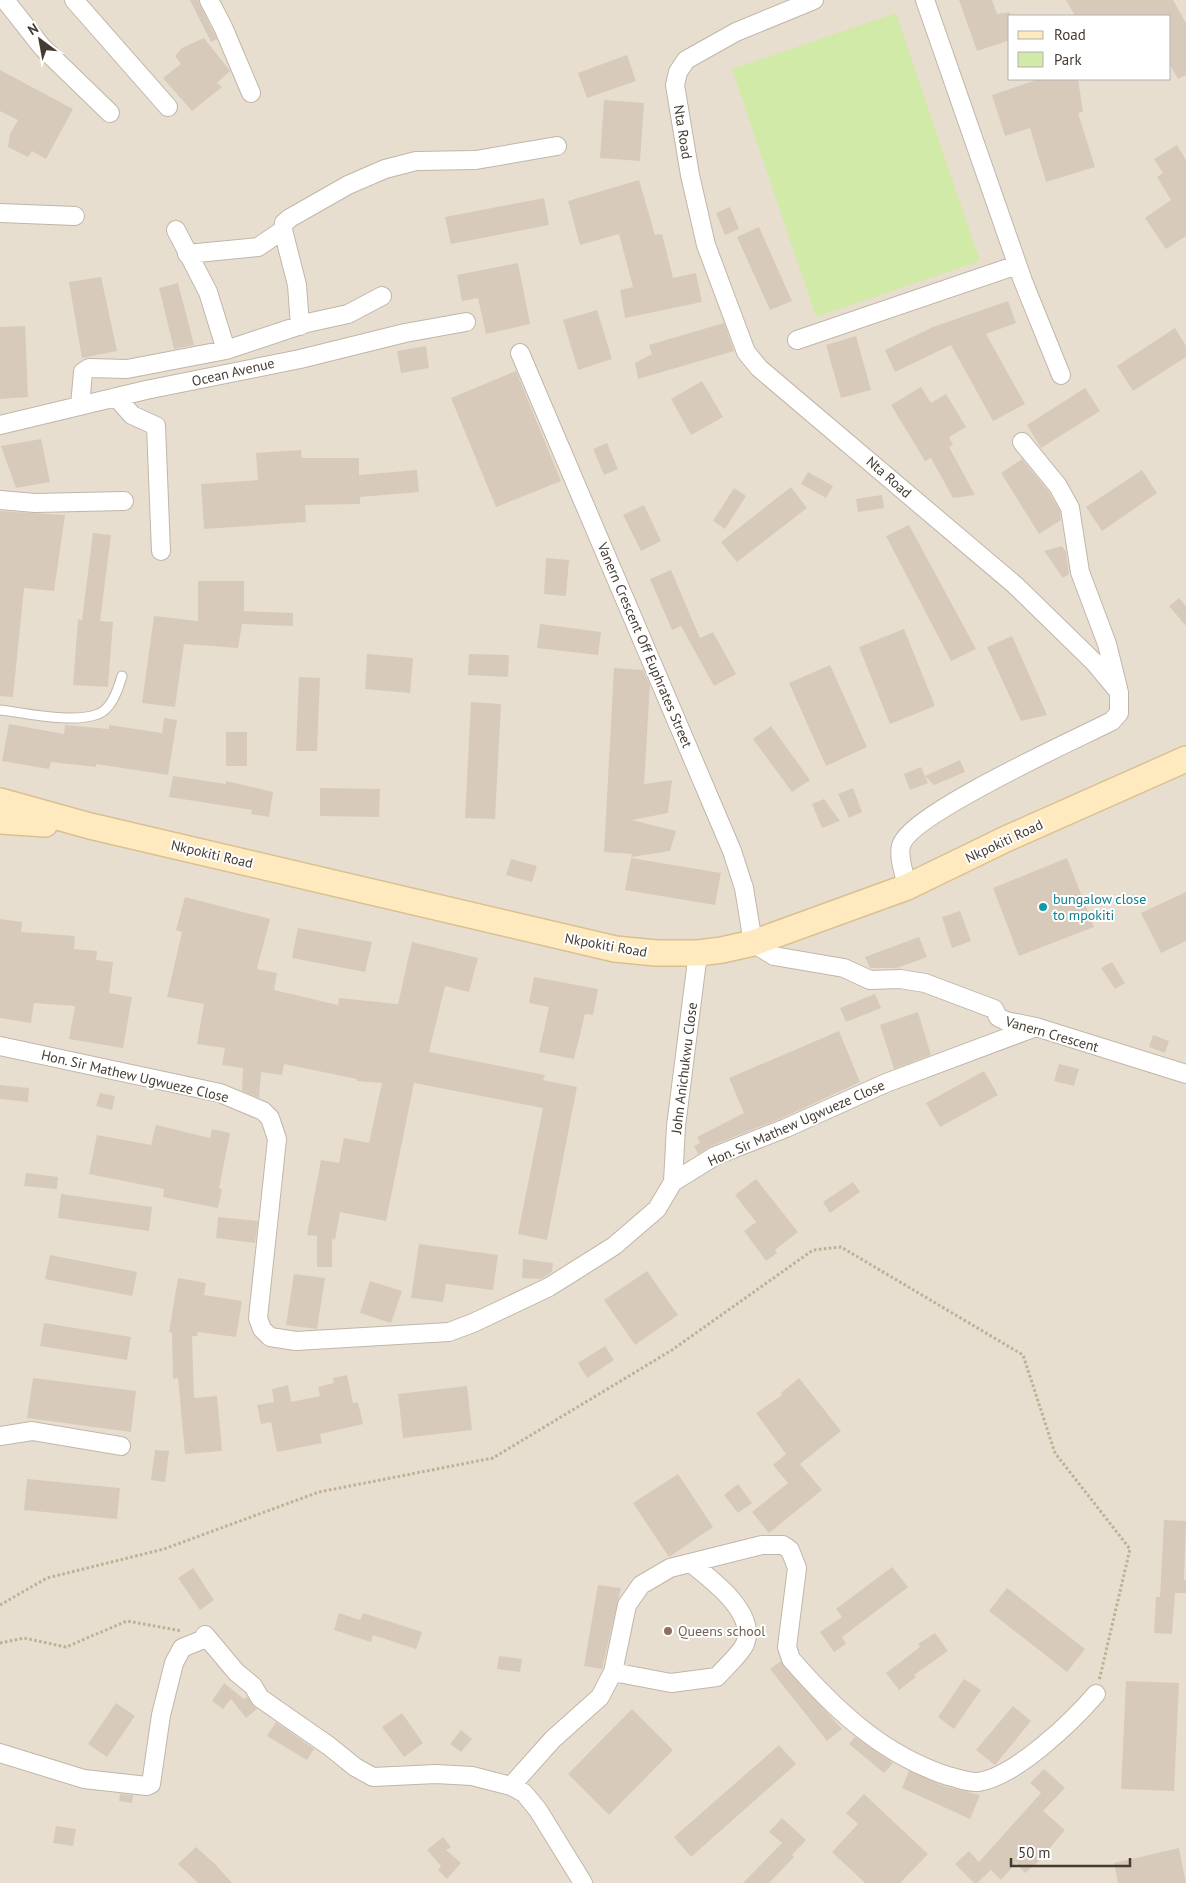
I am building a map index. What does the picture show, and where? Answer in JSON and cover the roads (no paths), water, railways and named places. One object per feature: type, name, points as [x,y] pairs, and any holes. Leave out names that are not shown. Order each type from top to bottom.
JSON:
[{"type":"main road","name":"Nkpokiti Road","points":[[90,826],[615,949],[656,953],[698,953],[753,943],[907,887],[1008,838],[1186,759]]},
{"type":"main road","points":[[0,801],[90,826]]},
{"type":"main road","points":[[0,821],[90,826]]},
{"type":"main road","points":[[0,830],[33,824]]},
{"type":"street","points":[[74,0],[168,107]]},
{"type":"street","points":[[209,0],[251,93]]},
{"type":"street","name":"Nta Road","points":[[814,0],[736,32],[686,60],[678,72],[675,86],[690,174],[706,245],[746,352],[759,368],[1015,585],[1094,662],[1119,692]]},
{"type":"street","points":[[926,0],[1017,265],[1061,375]]},
{"type":"street","points":[[4,6],[42,48],[110,113]]},
{"type":"street","points":[[300,326],[297,285],[283,230],[284,223],[290,218],[348,185],[385,169],[416,162],[476,160],[557,146]]},
{"type":"street","points":[[0,213],[74,216]]},
{"type":"street","points":[[176,230],[208,292],[226,350]]},
{"type":"street","points":[[187,254],[258,247],[283,230]]},
{"type":"street","points":[[796,340],[1017,265]]},
{"type":"street","points":[[80,406],[83,372],[94,366],[127,369],[226,350],[300,326],[348,314],[382,296]]},
{"type":"street","name":"Ocean Avenue","points":[[0,426],[116,397],[300,359],[406,333],[466,322]]},
{"type":"street","name":"Vanern Crescent Off Euphrates Street","points":[[520,353],[732,851],[744,888],[753,943]]},
{"type":"street","points":[[116,397],[132,415],[156,426],[161,551]]},
{"type":"street","points":[[907,887],[901,846],[906,838],[929,818],[974,790],[1112,721],[1120,707],[1119,692],[1107,644],[1080,572],[1070,508],[1058,486],[1022,442]]},
{"type":"street","points":[[0,500],[35,503],[124,500]]},
{"type":"street","name":"Vanern Crescent","points":[[753,943],[774,956],[844,968],[870,980],[900,979],[925,983],[994,1009],[998,1017],[1006,1021],[1036,1027],[1186,1074]]},
{"type":"street","name":"John Anichukwu Close","points":[[673,1182],[676,1126],[698,953]]},
{"type":"street","name":"Hon. Sir Mathew Ugwueze Close","points":[[0,1046],[220,1092],[263,1111],[270,1118],[277,1139],[258,1318],[262,1329],[270,1337],[296,1342],[449,1332],[473,1324],[550,1287],[614,1246],[657,1208],[673,1182],[715,1156],[786,1128],[886,1084],[1036,1027]]},
{"type":"street","points":[[0,1436],[32,1431],[122,1446]]},
{"type":"street","points":[[511,1786],[553,1740],[600,1697],[613,1672],[627,1604],[641,1585],[670,1568],[762,1545],[783,1545],[790,1550],[796,1568],[787,1647],[791,1659],[842,1715],[869,1735],[914,1762],[943,1774],[967,1781],[978,1782],[997,1776],[1024,1760],[1076,1717],[1096,1694]]},
{"type":"street","points":[[613,1672],[671,1683],[717,1676],[745,1644],[747,1627],[728,1593],[692,1564]]},
{"type":"street","points":[[0,1753],[84,1779],[147,1786],[152,1784],[161,1715],[174,1663],[182,1648],[204,1639],[205,1635],[236,1672],[253,1686],[260,1698],[329,1746],[355,1767],[373,1777],[436,1774],[472,1776],[511,1786],[524,1793],[538,1810],[583,1883]]},
{"type":"lane","points":[[0,710],[65,718],[99,714],[116,696],[122,676]]},
{"type":"place","name":"bungalow close to mpokiti","points":[[1043,907]]},
{"type":"place","name":"Queens school","points":[[668,1631]]}]
